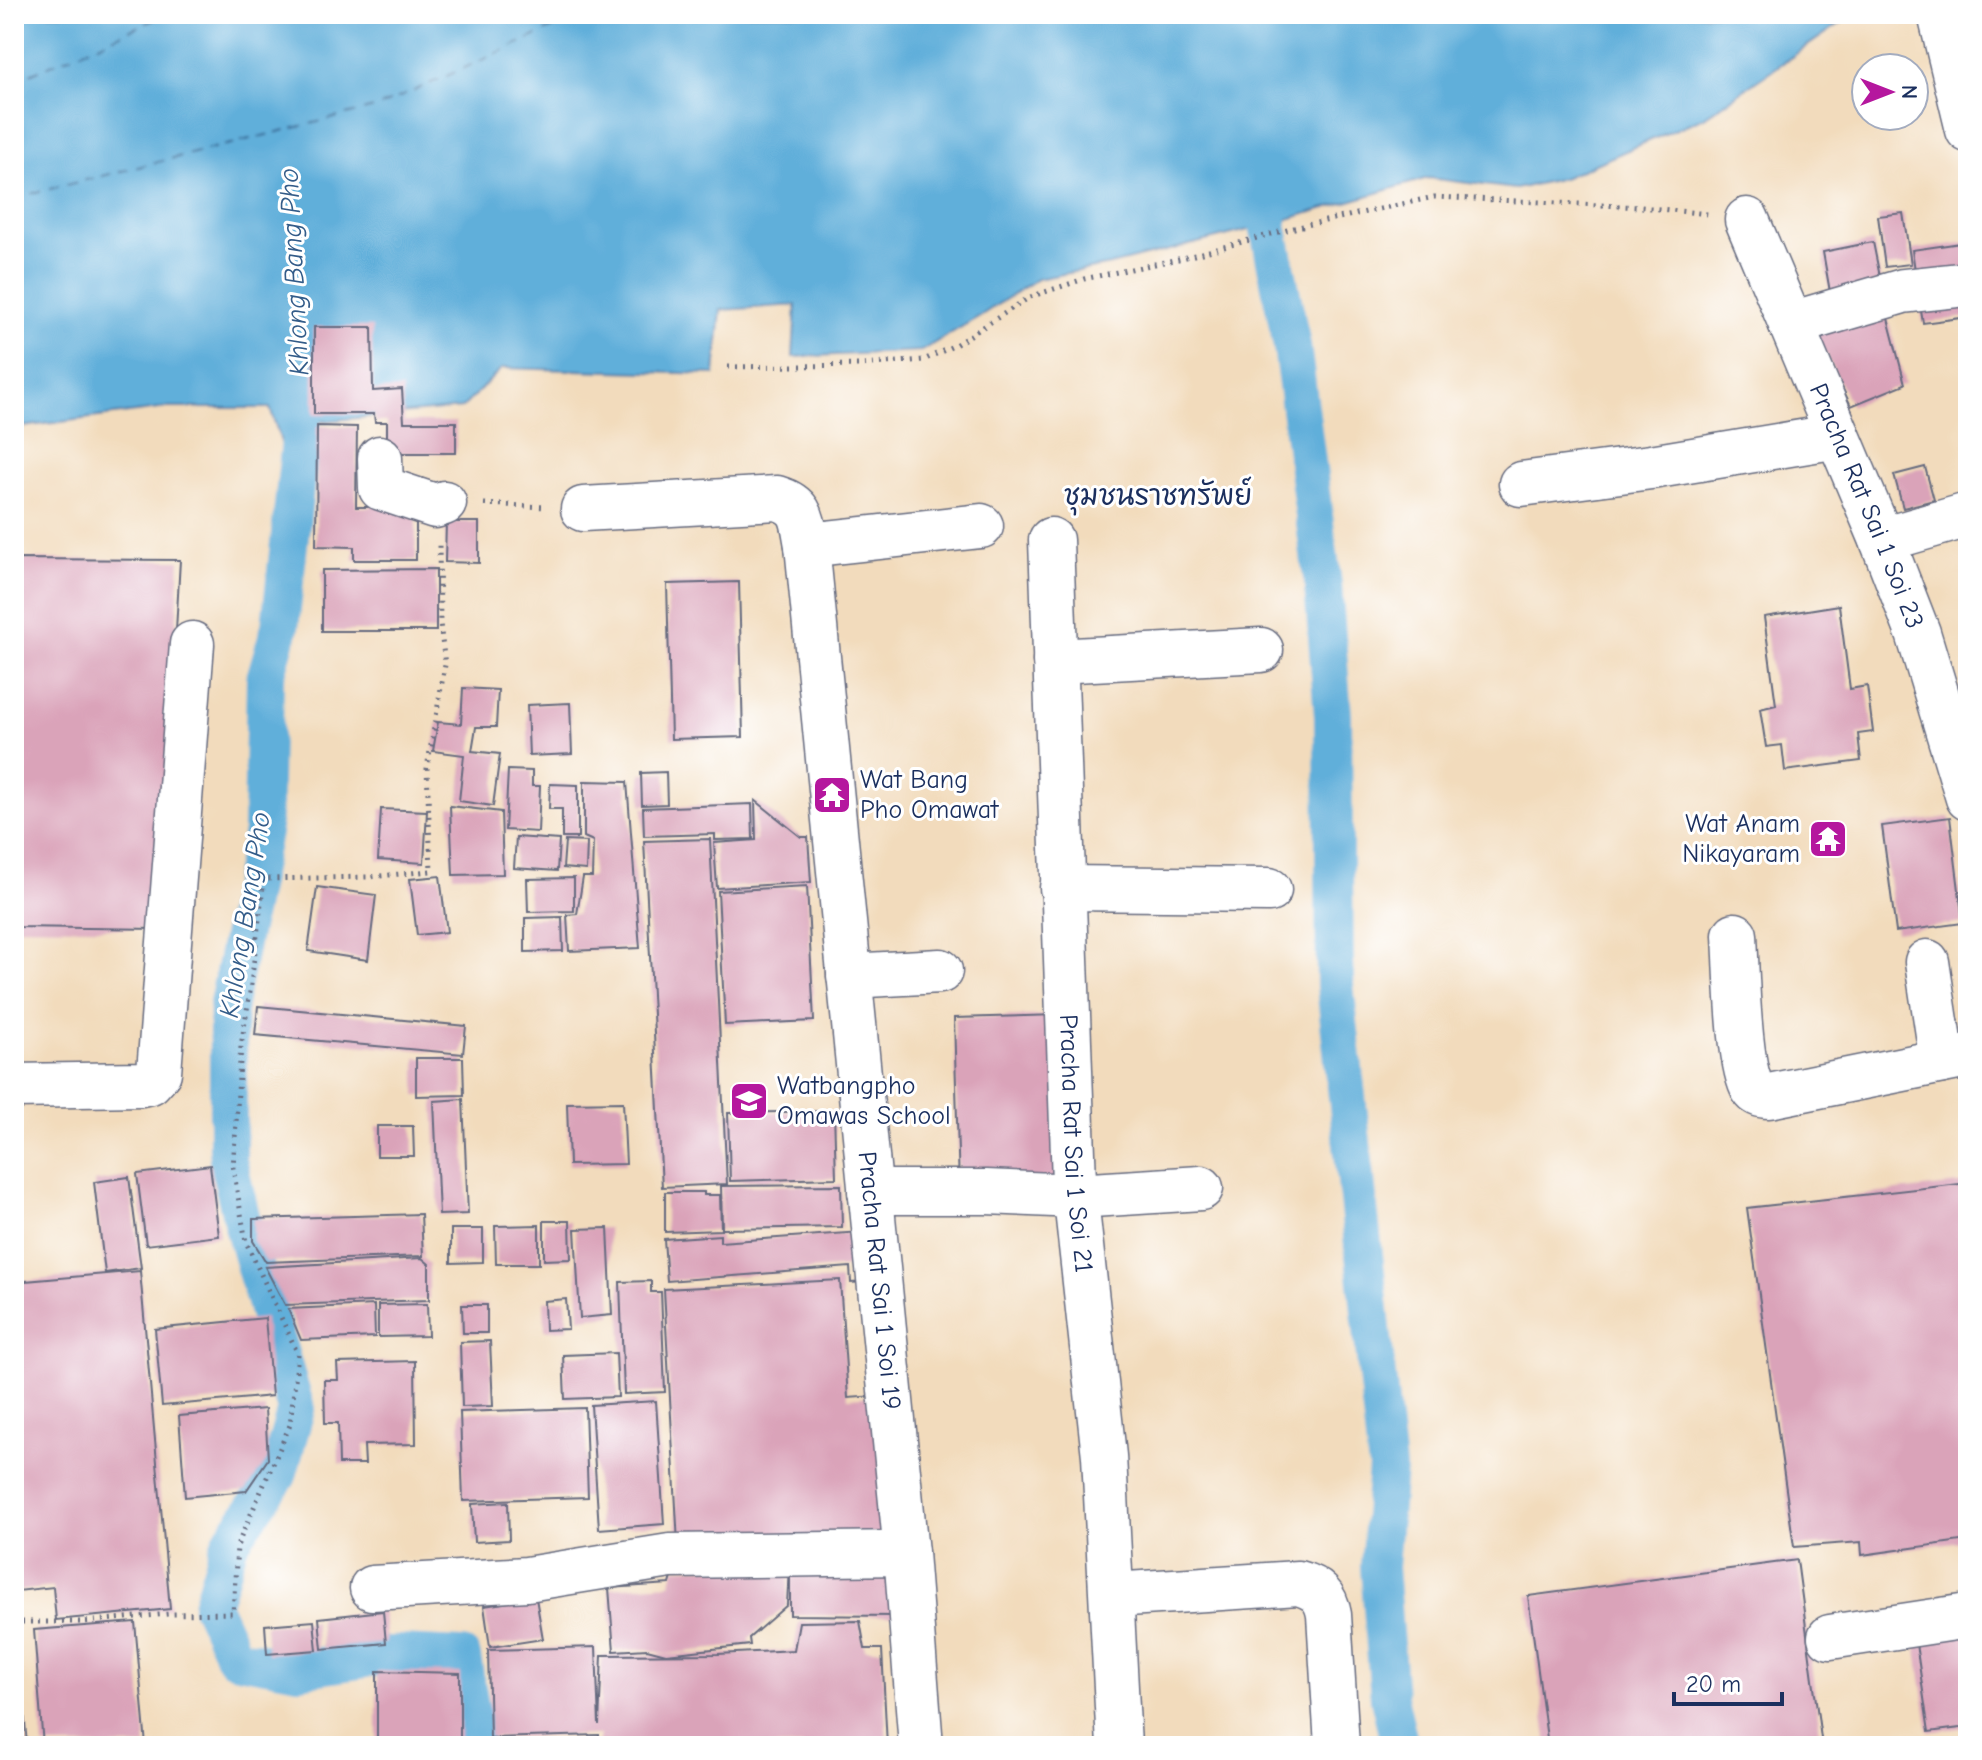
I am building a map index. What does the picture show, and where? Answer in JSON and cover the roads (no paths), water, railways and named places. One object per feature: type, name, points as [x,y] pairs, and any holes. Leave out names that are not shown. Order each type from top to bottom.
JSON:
[{"type":"street","points":[[1940,14],[1968,130]]},
{"type":"street","name":"Pracha Rat Sai 1 Soi 23","points":[[1747,220],[1918,633],[1968,798]]},
{"type":"street","points":[[1791,324],[1903,291],[1968,284]]},
{"type":"street","points":[[1521,484],[1651,467],[1838,436]]},
{"type":"street","points":[[380,458],[381,488],[435,506],[444,503]]},
{"type":"street","name":"Pracha Rat Sai 1 Soi 19","points":[[583,509],[777,498],[793,503],[802,516],[906,1553],[921,1746]]},
{"type":"street","points":[[1882,540],[1968,515]]},
{"type":"street","points":[[807,545],[981,526]]},
{"type":"street","name":"Pracha Rat Sai 1 Soi 21","points":[[1051,540],[1076,1196],[1104,1456],[1119,1746]]},
{"type":"street","points":[[14,1086],[141,1084],[150,1082],[159,1072],[192,644]]},
{"type":"street","points":[[1055,661],[1261,650]]},
{"type":"street","points":[[1062,888],[1269,890]]},
{"type":"street","points":[[1735,935],[1747,1072],[1754,1091],[1760,1096],[1955,1058],[1927,962]]},
{"type":"street","points":[[849,976],[940,971]]},
{"type":"street","points":[[870,1192],[1076,1196],[1201,1188]]},
{"type":"street","points":[[372,1588],[527,1579],[670,1556],[906,1553]]},
{"type":"street","points":[[1112,1595],[1298,1583],[1320,1592],[1327,1601],[1329,1615],[1337,1746]]},
{"type":"street","points":[[1830,1637],[1968,1616]]},
{"type":"water","points":[[14,14],[1854,14],[1704,117],[1563,178],[1516,189],[1428,178],[1268,225],[1110,265],[1037,279],[921,351],[793,357],[796,305],[721,310],[715,374],[502,368],[462,408],[303,423],[284,451],[270,408],[167,408],[14,428]]},
{"type":"waterway","points":[[1266,173],[1268,225],[1292,346],[1323,585],[1333,716],[1335,985],[1387,1468],[1379,1567],[1389,1698],[1400,1746]]},
{"type":"waterway","name":"Khlong Bang Pho","points":[[300,373],[302,423],[280,627],[265,679],[262,832],[228,1004],[228,1161],[244,1229],[296,1409],[278,1475],[230,1543],[211,1606],[234,1657],[299,1669],[399,1654],[462,1657],[474,1732],[473,1746]]},
{"type":"place","name":"Wat Bang Pho Omawat","points":[[832,795]]},
{"type":"place","name":"Wat Anam Nikayaram","points":[[1828,839]]},
{"type":"place","name":"Watbangpho Omawas School","points":[[749,1101]]},
{"type":"district","name":"ชุมชนราชทรัพย์","points":[[1158,496]]}]
